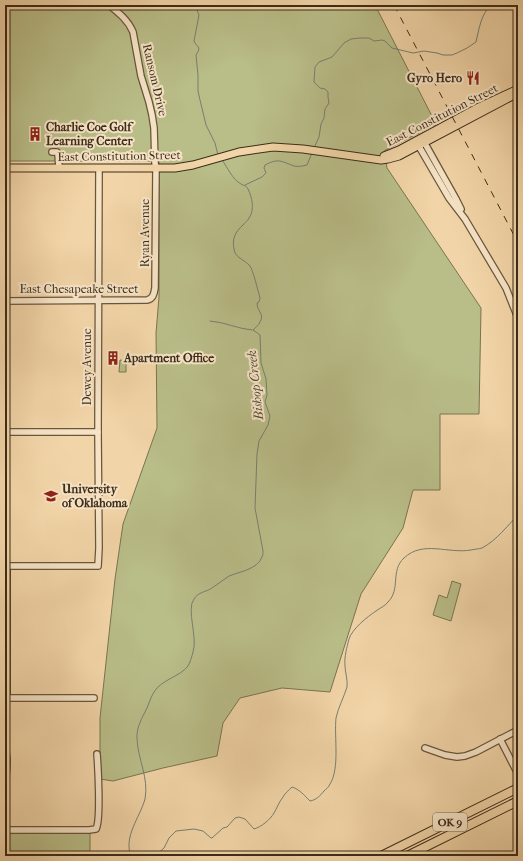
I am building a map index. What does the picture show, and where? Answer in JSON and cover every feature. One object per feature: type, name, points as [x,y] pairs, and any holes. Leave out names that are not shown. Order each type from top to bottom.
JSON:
[{"type":"highway","name":"OK 9","points":[[381,856],[518,788]]},
{"type":"highway","name":"OK 9","points":[[408,856],[518,801]]},
{"type":"highway","points":[[504,808],[518,808]]},
{"type":"main road","name":"East Constitution Street","points":[[5,168],[167,169],[210,161],[254,149],[273,147],[294,148],[381,160],[394,158],[477,108],[518,89]]},
{"type":"main road","name":"East Constitution Street","points":[[420,142],[518,94]]},
{"type":"street","name":"Ransom Drive","points":[[109,5],[125,19],[133,32],[141,76],[152,115],[156,168]]},
{"type":"street","points":[[420,142],[443,182],[449,198],[465,219],[506,288],[518,318]]},
{"type":"street","points":[[52,152],[57,152],[58,154],[59,168]]},
{"type":"street","name":"Dewey Avenue","points":[[6,566],[98,566],[99,168]]},
{"type":"street","name":"Ryan Avenue","points":[[152,298],[155,288],[156,168]]},
{"type":"street","name":"East Chesapeake Street","points":[[5,301],[147,300],[152,298]]},
{"type":"street","points":[[5,432],[98,432]]},
{"type":"street","points":[[6,566],[6,698],[94,698]]},
{"type":"street","points":[[425,748],[445,755],[465,756],[476,752],[518,730]]},
{"type":"street","points":[[500,740],[518,774]]},
{"type":"street","points":[[5,750],[7,762],[5,830],[96,829],[98,814],[97,754]]},
{"type":"green space","points":[[5,5],[375,5],[436,124],[384,151],[387,168],[481,308],[479,414],[440,414],[440,490],[413,490],[403,528],[361,594],[330,692],[282,688],[240,698],[223,723],[217,756],[113,781],[100,779],[100,718],[115,579],[123,524],[157,428],[156,333],[159,297],[159,161],[5,161]]},
{"type":"green space","points":[[120,360],[126,361],[126,372],[119,372]]},
{"type":"green space","points":[[452,581],[461,584],[451,621],[433,615],[439,595],[447,598]]},
{"type":"green space","points":[[90,831],[90,856],[5,856],[5,832]]},
{"type":"waterway","name":"Bishop Creek","points":[[195,5],[199,15],[194,41],[199,48],[196,55],[198,91],[206,125],[215,143],[218,155]]},
{"type":"waterway","points":[[314,148],[319,137],[325,109],[329,103],[328,92],[325,89],[320,88],[314,82],[315,67],[319,62],[332,57],[344,43],[351,39],[360,38],[369,38],[374,41],[382,40],[392,48],[413,53],[424,51],[443,55],[452,55],[476,42],[483,17],[491,5]]},
{"type":"waterway","points":[[245,185],[262,177],[266,173],[264,168],[265,165],[269,163],[280,161],[296,166],[307,165],[312,153]]},
{"type":"waterway","name":"Bishop Creek","points":[[131,856],[129,842],[133,827],[143,806],[146,791],[146,784],[138,747],[137,731],[157,688],[161,684],[181,673],[188,666],[193,654],[194,646],[191,616],[194,599],[200,593],[212,588],[229,576],[248,570],[260,561],[263,554],[255,508],[257,454],[259,441],[268,425],[270,416],[265,402],[267,395],[266,379],[261,363],[260,335],[253,330],[259,324],[262,317],[257,303],[259,302],[260,298],[251,268],[236,254],[233,245],[236,233],[251,215],[252,204],[251,196],[246,186],[242,185],[235,179],[222,160]]},
{"type":"waterway","points":[[210,321],[252,330]]},
{"type":"waterway","points":[[153,856],[164,848],[169,838],[176,831],[194,829],[203,831],[212,838],[223,828],[227,827],[235,818],[239,817],[245,819],[254,829],[260,827],[268,821],[280,801],[292,787],[310,801],[319,796],[330,785],[335,770],[336,718],[347,687],[345,659],[349,639],[353,631],[360,624],[385,605],[392,597],[397,569],[400,563],[411,553],[419,550],[436,549],[462,551],[482,548],[497,537],[518,515]]},
{"type":"railway","points":[[394,5],[518,243]]},
{"type":"place","name":"Gyro Hero","points":[[473,78]]},
{"type":"place","name":"Charlie Coe Golf Learning Center","points":[[35,134]]},
{"type":"place","name":"Apartment Office","points":[[113,358]]},
{"type":"place","name":"University of Oklahoma","points":[[51,496]]}]
